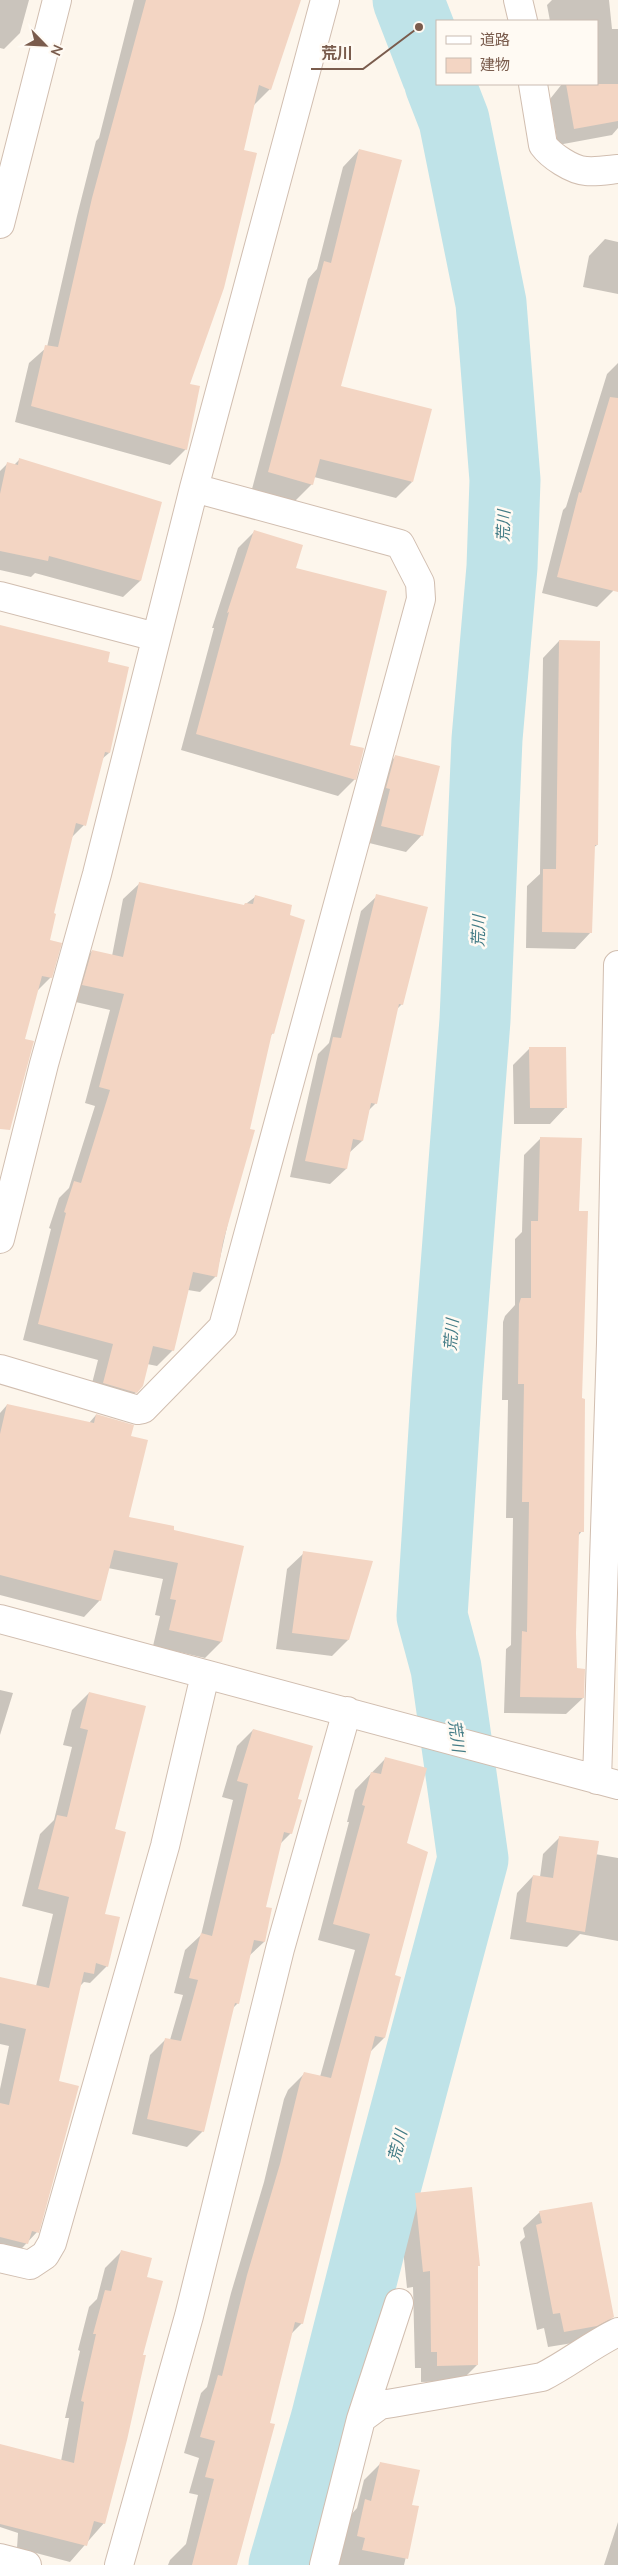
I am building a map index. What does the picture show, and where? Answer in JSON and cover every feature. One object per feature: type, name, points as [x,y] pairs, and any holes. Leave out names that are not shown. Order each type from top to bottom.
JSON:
[{"type":"street","points":[[0,224],[57,0]]},
{"type":"street","points":[[0,1239],[44,1064],[99,864],[194,488],[325,0]]},
{"type":"street","points":[[518,0],[523,20]]},
{"type":"street","points":[[533,85],[543,145],[548,152],[577,169],[586,171],[618,169]]},
{"type":"street","points":[[0,1369],[138,1410],[143,1409],[223,1328],[421,599],[420,583],[400,544],[194,488]]},
{"type":"street","points":[[0,596],[156,637]]},
{"type":"street","points":[[0,1619],[607,1782],[611,1353],[618,965]]},
{"type":"street","points":[[0,2258],[30,2265],[45,2255],[52,2243],[165,1846],[205,1675]]},
{"type":"street","points":[[119,2565],[189,2316],[280,1949],[347,1711]]},
{"type":"street","points":[[324,2565],[361,2419],[399,2303]]},
{"type":"street","points":[[361,2419],[380,2406],[542,2377],[618,2332]]},
{"type":"street","points":[[0,2558],[27,2565]]},
{"type":"building","points":[[146,0],[301,0],[271,90],[259,85],[244,150],[257,153],[224,288],[190,384],[200,386],[187,450],[31,406],[45,345],[58,347],[92,198]]},
{"type":"building","points":[[618,84],[618,121],[574,129],[566,85]]},
{"type":"building","points":[[359,149],[402,160],[341,386],[432,409],[413,482],[320,459],[313,485],[268,472],[324,261],[331,263]]},
{"type":"building","points":[[610,397],[618,398],[618,592],[557,577],[579,492],[581,493]]},
{"type":"building","points":[[19,458],[162,502],[141,581],[49,556],[48,561],[0,551],[0,494],[7,462],[18,465]]},
{"type":"building","points":[[254,530],[303,545],[296,568],[387,591],[350,745],[364,748],[356,780],[196,734],[229,612],[227,613]]},
{"type":"building","points":[[0,625],[110,652],[108,662],[129,667],[110,753],[105,752],[86,826],[76,823],[54,913],[56,914],[50,940],[62,943],[52,978],[42,976],[25,1039],[34,1041],[10,1130],[0,1129]]},
{"type":"building","points":[[559,640],[600,641],[598,845],[595,845],[592,933],[542,932],[543,869],[556,869]]},
{"type":"building","points":[[395,755],[440,766],[423,836],[381,826],[390,789],[386,788]]},
{"type":"building","points":[[139,882],[244,905],[245,903],[253,904],[255,895],[292,905],[290,915],[305,920],[274,1034],[272,1033],[250,1129],[255,1130],[223,1242],[217,1277],[193,1272],[174,1351],[153,1346],[143,1386],[137,1393],[103,1383],[113,1344],[38,1324],[66,1213],[64,1212],[74,1181],[81,1183],[110,1090],[99,1087],[124,994],[82,985],[92,950],[123,957]]},
{"type":"building","points":[[376,894],[428,907],[403,1005],[399,1004],[377,1104],[371,1103],[363,1141],[353,1139],[347,1169],[305,1161],[333,1037],[341,1038]]},
{"type":"building","points":[[529,1047],[566,1047],[567,1108],[530,1108]]},
{"type":"building","points":[[540,1137],[582,1138],[579,1211],[588,1211],[582,1398],[585,1399],[584,1532],[579,1532],[576,1633],[577,1668],[585,1669],[584,1698],[520,1697],[522,1631],[527,1632],[529,1502],[522,1502],[524,1384],[518,1384],[519,1304],[521,1298],[531,1298],[531,1221],[538,1221]]},
{"type":"building","points":[[7,1404],[94,1423],[96,1414],[134,1425],[131,1436],[148,1440],[129,1517],[174,1526],[174,1530],[244,1546],[222,1642],[169,1630],[176,1600],[170,1599],[178,1563],[114,1550],[101,1601],[0,1575],[0,1434]]},
{"type":"building","points":[[303,1551],[373,1561],[349,1640],[292,1633]]},
{"type":"building","points":[[89,1692],[146,1706],[115,1829],[126,1832],[105,1914],[120,1917],[108,1967],[96,1963],[94,1974],[84,1972],[59,2081],[79,2086],[39,2233],[32,2231],[28,2244],[0,2237],[0,2103],[9,2105],[26,2029],[0,2023],[0,1977],[49,1988],[69,1897],[38,1889],[57,1815],[67,1817],[88,1730],[80,1728]]},
{"type":"building","points":[[253,1729],[313,1746],[298,1799],[302,1800],[292,1834],[284,1832],[266,1907],[272,1908],[265,1942],[254,1940],[239,2004],[235,2003],[204,2132],[147,2119],[165,2038],[181,2041],[198,1980],[189,1978],[201,1933],[212,1936],[248,1784],[237,1781]]},
{"type":"building","points":[[385,1757],[427,1768],[407,1843],[428,1852],[395,1975],[401,1977],[385,2038],[375,2036],[303,2324],[295,2322],[270,2423],[275,2424],[237,2565],[192,2565],[214,2479],[205,2477],[215,2441],[200,2437],[218,2375],[222,2376],[247,2275],[280,2164],[300,2082],[304,2072],[331,2078],[370,1934],[333,1924],[365,1806],[362,1805],[371,1772],[381,1774]]},
{"type":"building","points":[[559,1836],[599,1841],[585,1932],[526,1922],[533,1875],[553,1878]]},
{"type":"building","points":[[472,2187],[480,2266],[478,2266],[478,2365],[437,2366],[437,2352],[431,2352],[430,2271],[423,2272],[415,2193]]},
{"type":"building","points":[[592,2202],[614,2317],[597,2326],[564,2332],[560,2313],[553,2314],[536,2225],[542,2223],[539,2211]]},
{"type":"building","points":[[121,2250],[152,2258],[147,2277],[163,2281],[143,2355],[146,2355],[127,2440],[105,2524],[94,2521],[87,2546],[0,2524],[0,2444],[74,2463],[84,2402],[81,2401],[96,2334],[93,2334],[105,2290],[111,2291]]},
{"type":"building","points":[[380,2462],[420,2470],[412,2505],[419,2506],[408,2559],[362,2550],[365,2538],[357,2536],[365,2499],[371,2501]]},
{"type":"waterway","name":"荒川","points":[[408,0],[436,72]]},
{"type":"waterway","name":"荒川","points":[[284,2565],[326,2420],[380,2207],[473,1859],[446,1668],[432,1616],[447,1383],[475,1020],[487,739],[502,567],[505,480],[491,303],[454,120],[440,85]]},
{"type":"place","name":"荒川","points":[[419,27]]}]
